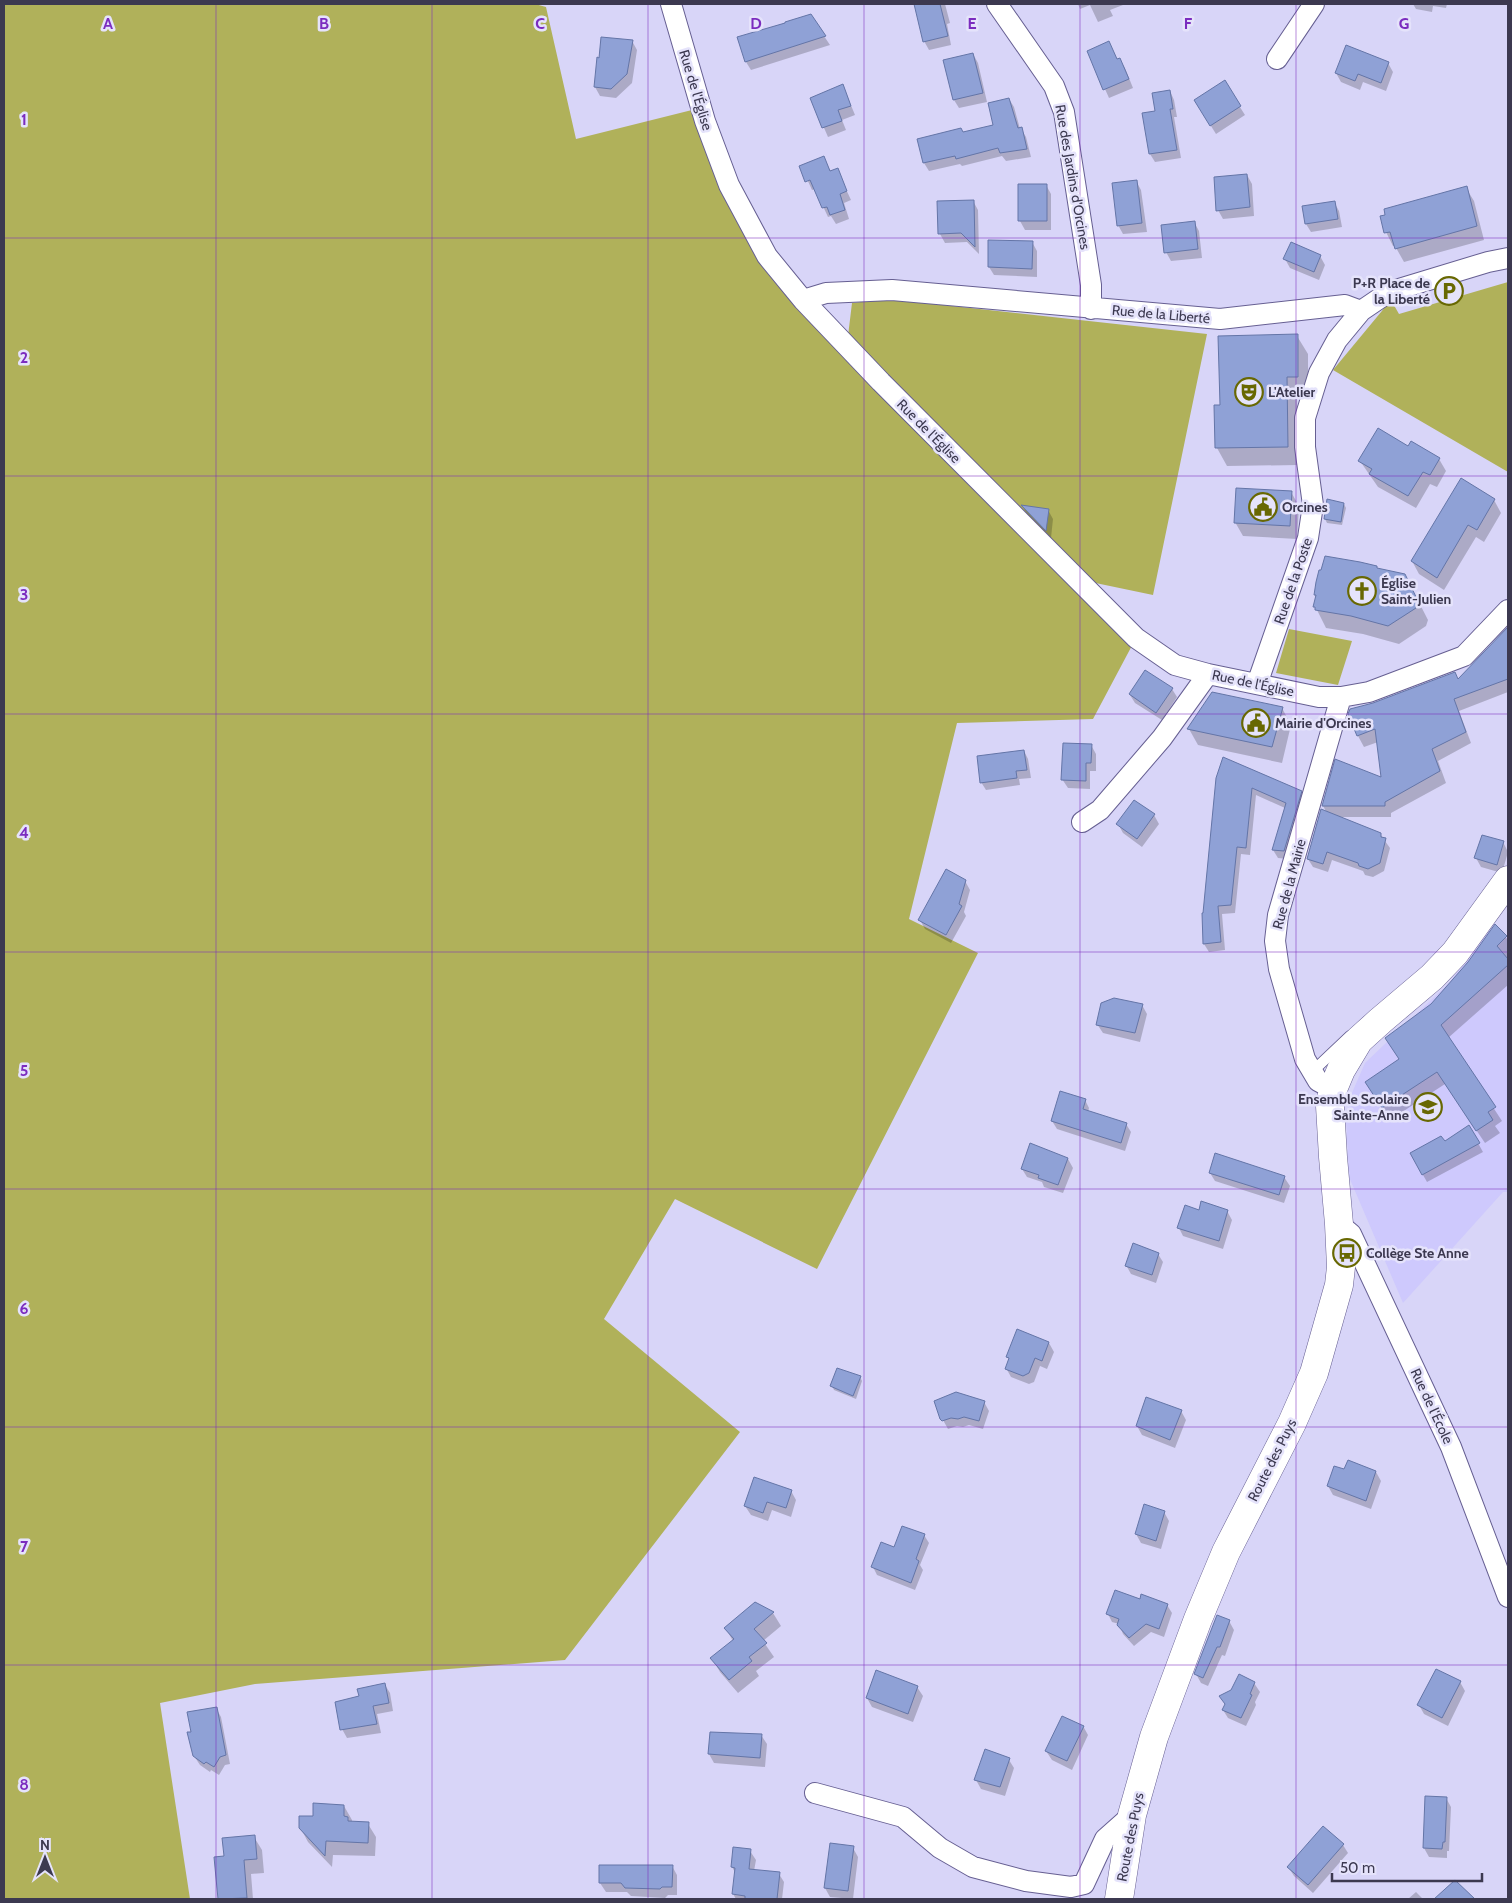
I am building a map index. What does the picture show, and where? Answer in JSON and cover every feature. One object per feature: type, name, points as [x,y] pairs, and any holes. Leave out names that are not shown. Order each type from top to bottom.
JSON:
[{"type":"main road","name":"Route des Puys","points":[[1119,1899],[1132,1815],[1154,1736],[1198,1619],[1226,1552],[1292,1423],[1314,1373],[1339,1285],[1341,1267],[1339,1224],[1330,1106],[1333,1090],[1348,1056],[1359,1040],[1420,988],[1455,953],[1508,880]]},
{"type":"street","name":"Rue de l'Église","points":[[671,4],[705,121],[729,185],[767,256],[803,300],[881,382],[1136,638],[1175,665],[1208,674],[1319,697],[1341,697],[1369,692],[1464,656],[1508,610]]},
{"type":"street","name":"Rue des Jardins d'Orcines","points":[[997,4],[1054,86],[1064,112],[1092,285],[1091,308]]},
{"type":"street","points":[[1277,59],[1314,4]]},
{"type":"street","points":[[1361,311],[1389,292],[1488,262],[1508,258]]},
{"type":"street","name":"Rue de la Liberté","points":[[803,300],[826,293],[892,290],[1220,319],[1345,305],[1361,311]]},
{"type":"street","name":"Rue de la Poste","points":[[1257,684],[1308,538],[1313,505],[1305,447],[1305,418],[1319,373],[1337,340],[1361,311]]},
{"type":"street","points":[[1082,822],[1100,810],[1162,738],[1208,674]]},
{"type":"street","name":"Rue de la Mairie","points":[[1333,1090],[1318,1081],[1305,1059],[1278,969],[1275,941],[1278,915],[1341,697]]},
{"type":"street","name":"Rue de l'École","points":[[1339,1224],[1351,1234],[1451,1448],[1508,1597]]},
{"type":"street","points":[[815,1794],[903,1817],[940,1848],[973,1867],[1026,1881],[1071,1887],[1084,1884],[1105,1839],[1132,1815]]},
{"type":"lane","name":"Route des Puys","points":[[1313,1072],[1351,1035],[1380,1021]]},
{"type":"shaded area","points":[[4,4],[535,4],[546,7],[576,139],[700,108],[767,256],[1136,638],[1093,719],[957,723],[909,919],[978,953],[817,1269],[675,1199],[604,1319],[740,1432],[565,1660],[255,1684],[160,1703],[190,1899],[4,1899]]},
{"type":"shaded area","points":[[1508,282],[1508,472],[1333,370],[1391,300],[1399,314]]},
{"type":"shaded area","points":[[889,299],[1207,334],[1153,595],[1086,581],[848,336],[852,303]]},
{"type":"shaded area","points":[[1289,629],[1352,641],[1338,685],[1276,673]]},
{"type":"shaded area","name":"Ensemble Scolaire Sainte-Anne","points":[[1493,922],[1508,936],[1508,1192],[1503,1192],[1403,1303],[1349,1177],[1346,1119],[1351,1095],[1365,1063],[1450,982]]},
{"type":"building","points":[[914,4],[940,4],[948,36],[923,42]]},
{"type":"building","points":[[811,14],[826,36],[745,62],[737,37]]},
{"type":"building","points":[[601,37],[633,40],[627,74],[611,89],[594,87]]},
{"type":"building","points":[[1109,41],[1117,59],[1120,58],[1129,79],[1103,90],[1087,51]]},
{"type":"building","points":[[1346,45],[1389,62],[1381,83],[1358,74],[1355,81],[1335,73]]},
{"type":"building","points":[[973,53],[983,93],[953,100],[943,60]]},
{"type":"building","points":[[1225,80],[1241,106],[1210,126],[1194,100]]},
{"type":"building","points":[[843,84],[851,106],[838,110],[842,121],[822,128],[810,98]]},
{"type":"building","points":[[1170,90],[1173,109],[1170,109],[1177,150],[1149,154],[1142,113],[1155,111],[1152,93]]},
{"type":"building","points":[[1009,98],[1018,128],[1022,127],[1027,149],[1000,153],[998,148],[956,159],[955,156],[923,163],[917,139],[961,128],[963,132],[993,125],[988,103]]},
{"type":"building","points":[[824,156],[830,171],[838,168],[847,191],[840,194],[845,210],[830,215],[827,207],[822,208],[810,180],[805,182],[799,166]]},
{"type":"building","points":[[1247,174],[1250,207],[1216,211],[1214,177]]},
{"type":"building","points":[[1137,180],[1142,223],[1117,226],[1112,183]]},
{"type":"building","points":[[1018,184],[1047,184],[1047,221],[1018,221]]},
{"type":"building","points":[[1467,186],[1477,226],[1395,249],[1390,232],[1384,233],[1380,216],[1385,215],[1384,209]]},
{"type":"building","points":[[974,200],[975,247],[961,233],[938,234],[937,201]]},
{"type":"building","points":[[1335,201],[1338,219],[1305,224],[1302,206]]},
{"type":"building","points":[[1195,221],[1198,249],[1164,253],[1161,225]]},
{"type":"building","points":[[988,240],[1033,241],[1032,269],[988,267]]},
{"type":"building","points":[[1291,242],[1321,255],[1314,272],[1283,259]]},
{"type":"building","name":"L'Atelier","points":[[1298,334],[1298,377],[1287,377],[1288,447],[1215,448],[1214,405],[1220,405],[1218,336]]},
{"type":"building","points":[[1378,428],[1408,446],[1411,441],[1440,458],[1430,475],[1423,472],[1408,496],[1369,474],[1372,469],[1358,461]]},
{"type":"building","points":[[1461,478],[1495,499],[1477,530],[1468,525],[1437,578],[1411,561]]},
{"type":"building","name":"Orcines","points":[[1236,488],[1292,491],[1290,526],[1234,523]]},
{"type":"building","points":[[1327,499],[1344,503],[1341,522],[1324,519]]},
{"type":"building","points":[[1021,505],[1049,509],[1046,531]]},
{"type":"building","name":"Église Saint-Julien","points":[[1325,556],[1360,562],[1405,574],[1418,601],[1416,608],[1388,626],[1351,616],[1315,610],[1315,607],[1313,607],[1316,595],[1314,595],[1316,582]]},
{"type":"building","points":[[1508,627],[1508,679],[1454,699],[1466,732],[1432,749],[1440,771],[1385,802],[1385,806],[1322,806],[1335,759],[1381,777],[1375,729],[1357,736],[1348,714],[1350,709],[1373,703],[1455,672],[1458,679]]},
{"type":"building","points":[[1145,670],[1173,688],[1156,713],[1129,694]]},
{"type":"building","name":"Mairie d'Orcines","points":[[1212,692],[1283,707],[1272,747],[1187,729]]},
{"type":"building","points":[[1063,743],[1092,744],[1091,763],[1086,763],[1086,781],[1061,780]]},
{"type":"building","points":[[1024,750],[1027,770],[1016,771],[1017,778],[980,783],[977,756]]},
{"type":"building","points":[[1223,757],[1302,791],[1284,851],[1272,850],[1286,803],[1252,788],[1246,848],[1237,847],[1231,905],[1218,906],[1221,942],[1203,944],[1202,913],[1216,778]]},
{"type":"building","points":[[1134,800],[1155,814],[1137,839],[1116,824]]},
{"type":"building","points":[[1321,809],[1381,833],[1381,837],[1386,838],[1380,863],[1368,869],[1359,866],[1358,863],[1327,852],[1323,864],[1307,859]]},
{"type":"building","points":[[1482,835],[1504,841],[1497,865],[1474,858]]},
{"type":"building","points":[[946,869],[966,880],[959,904],[962,906],[946,935],[918,920]]},
{"type":"building","points":[[1495,924],[1507,936],[1497,946],[1508,959],[1508,965],[1441,1025],[1496,1107],[1488,1112],[1493,1120],[1476,1131],[1437,1072],[1382,1108],[1365,1082],[1399,1059],[1385,1038],[1431,1004],[1468,962]]},
{"type":"building","points":[[1114,998],[1143,1004],[1135,1033],[1096,1025],[1101,1003]]},
{"type":"building","points":[[1060,1091],[1086,1099],[1083,1109],[1127,1123],[1121,1143],[1051,1121]]},
{"type":"building","points":[[1469,1125],[1480,1143],[1422,1175],[1410,1153],[1441,1136],[1445,1141]]},
{"type":"building","points":[[1030,1143],[1068,1158],[1058,1185],[1038,1178],[1039,1175],[1021,1169]]},
{"type":"building","points":[[1215,1153],[1285,1176],[1279,1195],[1209,1173]]},
{"type":"building","points":[[1201,1201],[1228,1210],[1219,1241],[1177,1228],[1185,1205],[1199,1210]]},
{"type":"building","points":[[1133,1243],[1159,1253],[1152,1275],[1125,1266]]},
{"type":"building","points":[[1017,1329],[1049,1342],[1042,1361],[1035,1358],[1029,1373],[1023,1376],[1005,1369],[1009,1358],[1006,1357]]},
{"type":"building","points":[[837,1368],[861,1376],[853,1396],[830,1386]]},
{"type":"building","points":[[956,1392],[985,1401],[979,1421],[964,1417],[942,1421],[940,1419],[934,1401]]},
{"type":"building","points":[[1146,1397],[1182,1410],[1170,1440],[1136,1426]]},
{"type":"building","points":[[1348,1460],[1376,1471],[1366,1501],[1327,1486],[1334,1466],[1344,1469]]},
{"type":"building","points":[[754,1477],[792,1490],[786,1508],[767,1502],[763,1513],[744,1506]]},
{"type":"building","points":[[1144,1504],[1165,1511],[1156,1541],[1135,1534]]},
{"type":"building","points":[[902,1526],[925,1534],[916,1559],[919,1561],[911,1583],[871,1567],[881,1542],[894,1547]]},
{"type":"building","points":[[1115,1590],[1140,1599],[1141,1594],[1168,1604],[1159,1629],[1146,1624],[1129,1638],[1117,1625],[1119,1619],[1106,1614]]},
{"type":"building","points":[[755,1602],[774,1612],[754,1629],[767,1643],[749,1657],[752,1661],[729,1680],[710,1658],[734,1639],[724,1628]]},
{"type":"building","points":[[1217,1615],[1230,1620],[1220,1647],[1217,1647],[1203,1678],[1194,1674]]},
{"type":"building","points":[[1436,1669],[1461,1681],[1442,1718],[1417,1705]]},
{"type":"building","points":[[876,1670],[918,1686],[908,1714],[866,1698]]},
{"type":"building","points":[[1239,1674],[1255,1682],[1250,1694],[1252,1695],[1241,1718],[1222,1710],[1225,1704],[1219,1696],[1231,1690]]},
{"type":"building","points":[[385,1683],[389,1703],[373,1706],[377,1724],[340,1730],[335,1702],[359,1696],[357,1689]]},
{"type":"building","points":[[217,1707],[226,1755],[220,1757],[214,1767],[206,1762],[204,1764],[193,1756],[187,1732],[191,1732],[187,1712]]},
{"type":"building","points":[[1062,1716],[1084,1726],[1067,1761],[1045,1751]]},
{"type":"building","points":[[710,1732],[762,1734],[760,1758],[708,1754]]},
{"type":"building","points":[[985,1749],[1010,1758],[1000,1787],[974,1780]]},
{"type":"building","points":[[1425,1796],[1447,1797],[1445,1842],[1443,1842],[1442,1849],[1423,1848]]},
{"type":"building","points":[[313,1803],[344,1805],[344,1816],[348,1817],[348,1821],[369,1822],[368,1843],[326,1841],[325,1856],[299,1828],[299,1816],[313,1816]]},
{"type":"building","points":[[1323,1826],[1344,1844],[1308,1885],[1287,1867]]},
{"type":"building","points":[[255,1835],[257,1859],[244,1860],[247,1898],[218,1899],[214,1857],[224,1856],[222,1838]]},
{"type":"building","points":[[830,1843],[854,1846],[848,1891],[824,1888]]},
{"type":"building","points":[[733,1847],[751,1849],[749,1869],[780,1872],[777,1899],[745,1899],[745,1896],[732,1894],[735,1868],[731,1867]]},
{"type":"building","points":[[599,1865],[673,1865],[672,1887],[662,1887],[660,1889],[625,1888],[621,1883],[599,1883]]},
{"type":"building","points":[[1455,1880],[1475,1899],[1434,1899]]},
{"type":"place","name":"P+R Place de la Liberté","points":[[1449,291]]},
{"type":"place","name":"L'Atelier","points":[[1249,392]]},
{"type":"place","name":"Orcines","points":[[1263,507]]},
{"type":"place","name":"Église Saint-Julien","points":[[1362,591]]},
{"type":"place","name":"Mairie d'Orcines","points":[[1256,723]]},
{"type":"place","name":"Ensemble Scolaire Sainte-Anne","points":[[1428,1107]]},
{"type":"place","name":"Collège Ste Anne","points":[[1347,1253]]}]
